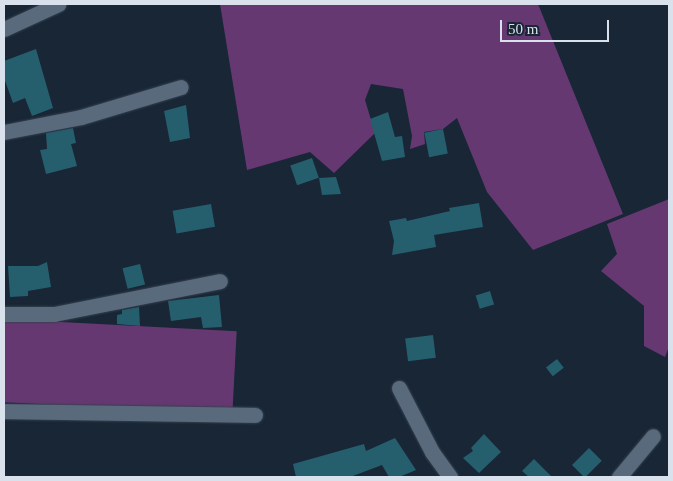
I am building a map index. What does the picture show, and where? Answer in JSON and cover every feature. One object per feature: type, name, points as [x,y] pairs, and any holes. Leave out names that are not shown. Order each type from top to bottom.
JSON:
[{"type":"street","points":[[4,29],[58,4]]},
{"type":"street","points":[[4,132],[81,117],[181,87]]},
{"type":"street","points":[[4,314],[54,314],[220,281]]},
{"type":"street","points":[[399,388],[432,452],[450,477]]},
{"type":"street","points":[[4,411],[255,415]]},
{"type":"street","points":[[619,477],[653,436]]},
{"type":"shaded area","points":[[220,4],[538,4],[623,214],[533,250],[487,192],[457,118],[443,129],[424,132],[425,144],[410,149],[412,136],[403,89],[371,84],[365,100],[375,133],[334,173],[310,152],[247,170]]},
{"type":"shaded area","points":[[669,199],[669,347],[665,357],[644,346],[644,306],[601,271],[617,254],[607,224]]},
{"type":"shaded area","points":[[4,319],[237,331],[232,414],[4,402]]},
{"type":"building","points":[[36,49],[53,108],[32,116],[25,98],[13,103],[4,78],[4,61]]},
{"type":"building","points":[[186,105],[190,138],[170,142],[164,111]]},
{"type":"building","points":[[388,112],[395,137],[402,136],[405,157],[382,161],[370,119]]},
{"type":"building","points":[[73,128],[76,143],[71,144],[77,166],[46,174],[40,150],[47,149],[46,133]]},
{"type":"building","points":[[443,129],[448,154],[429,157],[424,133]]},
{"type":"building","points":[[312,158],[319,178],[297,185],[290,165]]},
{"type":"building","points":[[336,177],[341,194],[322,195],[319,178]]},
{"type":"building","points":[[479,203],[483,227],[434,235],[436,247],[392,255],[394,241],[389,221],[406,218],[407,221],[450,211],[449,208]]},
{"type":"building","points":[[211,204],[215,227],[177,233],[173,211]]},
{"type":"building","points":[[47,262],[51,287],[28,291],[28,296],[10,297],[8,266],[38,266]]},
{"type":"building","points":[[140,264],[145,284],[128,289],[123,268]]},
{"type":"building","points":[[490,291],[494,304],[480,309],[476,295]]},
{"type":"building","points":[[219,295],[222,327],[203,328],[201,317],[171,321],[168,301]]},
{"type":"building","points":[[139,307],[140,326],[117,324],[117,315],[122,314],[122,310]]},
{"type":"building","points":[[433,335],[436,358],[408,361],[405,338]]},
{"type":"building","points":[[557,359],[564,368],[553,376],[546,368]]},
{"type":"building","points":[[484,434],[501,452],[479,473],[463,458],[473,451],[471,448]]},
{"type":"building","points":[[395,438],[416,470],[399,477],[389,477],[382,465],[350,477],[296,477],[293,464],[364,444],[366,451]]},
{"type":"building","points":[[589,448],[602,461],[585,477],[572,465]]},
{"type":"building","points":[[534,459],[552,477],[529,477],[522,471]]}]
